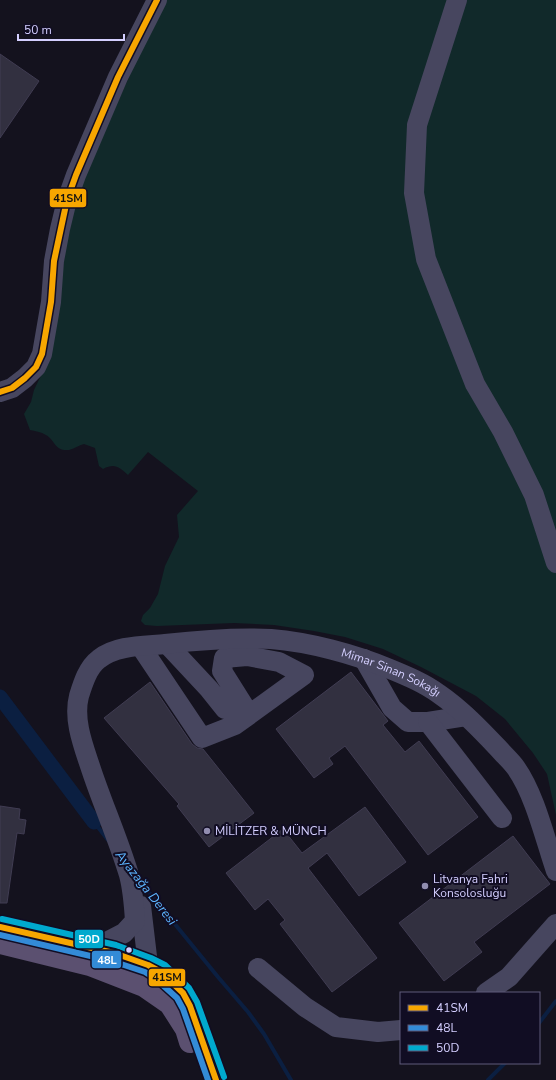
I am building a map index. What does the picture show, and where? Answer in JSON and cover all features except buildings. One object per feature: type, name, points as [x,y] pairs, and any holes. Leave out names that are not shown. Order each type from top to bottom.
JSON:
[{"type":"main road","points":[[0,927],[114,953],[148,965],[161,972],[183,994],[197,1024],[216,1080]]},
{"type":"main road","points":[[0,944],[90,964],[144,986],[170,1004],[186,1029],[200,1080]]},
{"type":"main road","points":[[0,949],[30,950]]},
{"type":"street","points":[[0,392],[12,388],[26,378],[36,367],[42,354],[51,302],[54,261],[67,200],[76,175],[118,77],[157,0]]},
{"type":"street","points":[[457,0],[417,125],[414,192],[426,259],[475,384],[503,432],[534,495],[556,563]]},
{"type":"street","name":"Mimar Sinan Sokağı","points":[[134,648],[195,640],[272,639],[342,652],[364,659],[413,679],[439,694],[466,716],[516,768],[538,815],[556,871]]},
{"type":"street","points":[[148,965],[137,899],[134,870],[116,828],[88,736],[85,720],[86,710],[93,690],[107,665],[134,648],[202,738],[236,725],[304,675],[279,662],[247,656],[224,658],[222,671],[244,706],[237,710],[225,708],[167,644]]},
{"type":"street","points":[[364,659],[392,708],[408,722],[428,722],[466,716]]},
{"type":"street","points":[[428,722],[502,818]]},
{"type":"street","points":[[95,948],[124,933],[130,928],[135,921],[137,899]]},
{"type":"street","points":[[487,992],[508,977],[556,924]]},
{"type":"street","points":[[258,968],[305,1007],[336,1027],[378,1032],[400,1030]]},
{"type":"green space","points":[[164,0],[556,0],[556,815],[547,774],[533,753],[505,719],[476,696],[383,649],[345,637],[274,625],[234,623],[157,626],[145,625],[141,621],[143,615],[150,608],[158,594],[165,566],[179,537],[177,515],[198,491],[148,452],[128,475],[114,466],[103,469],[99,466],[95,448],[84,444],[69,450],[60,449],[46,435],[30,430],[24,414],[31,402],[34,390],[51,355],[72,202]]},
{"type":"waterway","name":"Ayazağa Deresi","points":[[0,697],[94,822]]},
{"type":"waterway","name":"Ayazağa Deresi","points":[[94,822],[108,840]]},
{"type":"waterway","name":"Ayazağa Deresi","points":[[139,880],[248,1012],[264,1034],[291,1080]]},
{"type":"waterway","name":"Ayazağa Deresi","points":[[540,1022],[556,1001]]},
{"type":"waterway","name":"Ayazağa Deresi","points":[[488,1080],[504,1064]]},
{"type":"transit line","name":"41SM","points":[[0,392],[12,388],[25,378],[36,367],[42,354],[51,302],[54,261],[67,200],[76,175],[118,77],[157,0]]},
{"type":"transit line","name":"50D","points":[[2,919],[116,945],[165,965],[189,988],[197,1002],[224,1077]]},
{"type":"transit line","name":"41SM","points":[[0,927],[114,953],[148,965],[161,972],[183,993],[190,1006],[216,1080]]},
{"type":"transit line","name":"48L","points":[[0,935],[112,961],[145,972],[156,979],[177,998],[183,1009],[208,1080]]},
{"type":"place","name":"MİLİTZER & MÜNCH","points":[[207,831]]},
{"type":"place","name":"Litvanya Fahri Konsolosluğu","points":[[425,886]]}]
